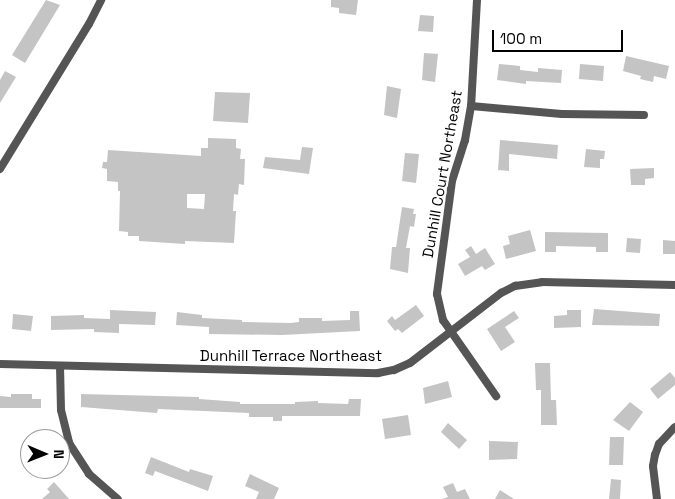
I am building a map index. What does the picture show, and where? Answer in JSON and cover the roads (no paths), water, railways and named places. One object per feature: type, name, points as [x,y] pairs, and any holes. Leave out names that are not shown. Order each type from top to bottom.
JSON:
[{"type":"street","points":[[0,169],[89,24],[101,0]]},
{"type":"street","name":"Dunhill Court Northeast","points":[[477,0],[471,106],[465,140],[452,181],[437,281],[439,308],[450,332],[496,396]]},
{"type":"street","points":[[471,106],[562,114],[644,115]]},
{"type":"street","name":"Dunhill Terrace Northeast","points":[[0,364],[378,373],[394,370],[410,363],[501,293],[528,283],[675,285]]},
{"type":"street","points":[[60,366],[61,410],[69,443],[89,474],[118,499]]},
{"type":"street","points":[[657,499],[653,466],[655,455],[659,444],[675,427]]}]
